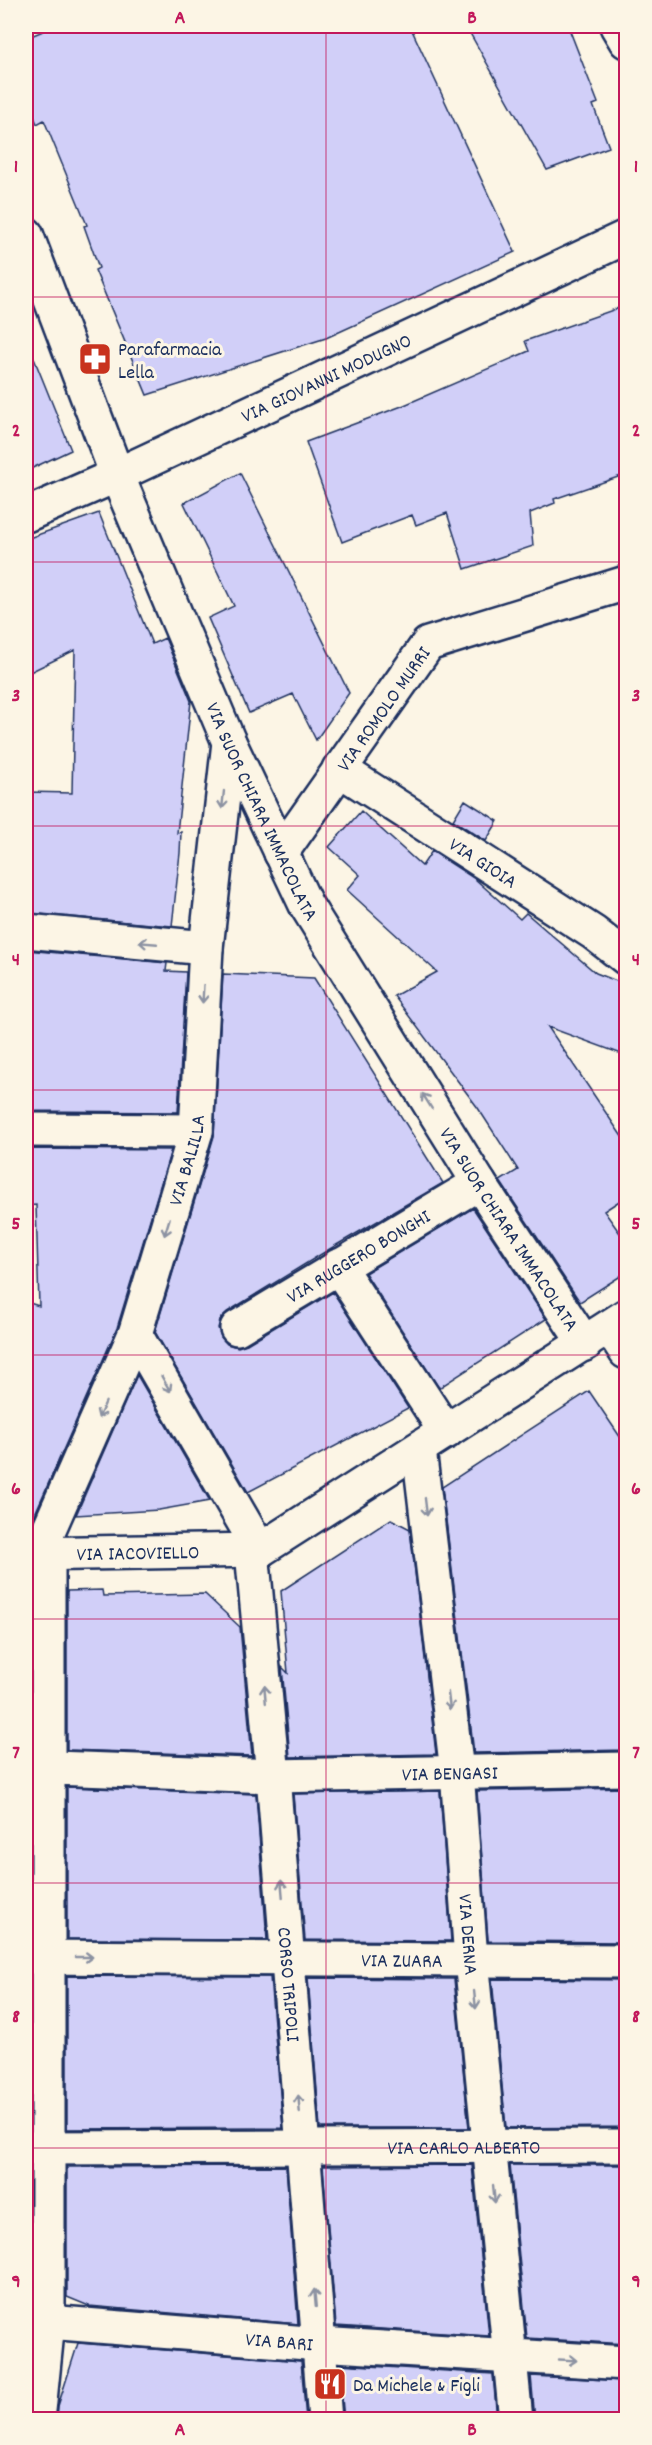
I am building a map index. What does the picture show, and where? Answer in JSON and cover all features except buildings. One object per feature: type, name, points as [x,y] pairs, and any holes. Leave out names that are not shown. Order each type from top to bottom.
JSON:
[{"type":"street","points":[[617,26],[627,41]]},
{"type":"street","name":"VIA SUOR CHIARA IMMACOLATA","points":[[26,234],[117,475],[229,742],[306,905],[478,1183],[612,1335]]},
{"type":"street","name":"VIA GIOVANNI MODUGNO","points":[[26,515],[117,475],[627,237]]},
{"type":"street","name":"VIA ROMOLO MURRI","points":[[281,853],[428,644],[627,583]]},
{"type":"street","name":"VIA BALILLA","points":[[37,1554],[135,1334],[196,1131],[206,948],[229,742]]},
{"type":"street","name":"VIA GIOIA","points":[[339,769],[594,933],[627,958]]},
{"type":"street","points":[[26,931],[206,948]]},
{"type":"street","points":[[26,1130],[196,1131]]},
{"type":"street","name":"VIA RUGGERO BONGHI","points":[[237,1328],[478,1183]]},
{"type":"street","points":[[338,1266],[432,1441]]},
{"type":"street","points":[[135,1334],[256,1550],[432,1441],[612,1335]]},
{"type":"street","name":"VIA DERNA","points":[[432,1441],[471,1959],[516,2420]]},
{"type":"street","name":"VIA IACOVIELLO","points":[[37,1554],[256,1550]]},
{"type":"street","name":"CORSO TRIPOLI","points":[[256,1550],[326,2420]]},
{"type":"street","points":[[37,1554],[37,2148],[48,2322],[38,2420]]},
{"type":"street","name":"VIA BENGASI","points":[[38,1768],[273,1776],[627,1769]]},
{"type":"street","name":"VIA ZUARA","points":[[37,1957],[627,1962]]},
{"type":"street","name":"VIA CARLO ALBERTO","points":[[37,2148],[627,2146]]},
{"type":"street","name":"VIA BARI","points":[[48,2322],[319,2344],[627,2363]]},
{"type":"place","name":"Parafarmacia Lella","points":[[95,359]]},
{"type":"place","name":"Da Michele & Figli","points":[[330,2384]]}]
